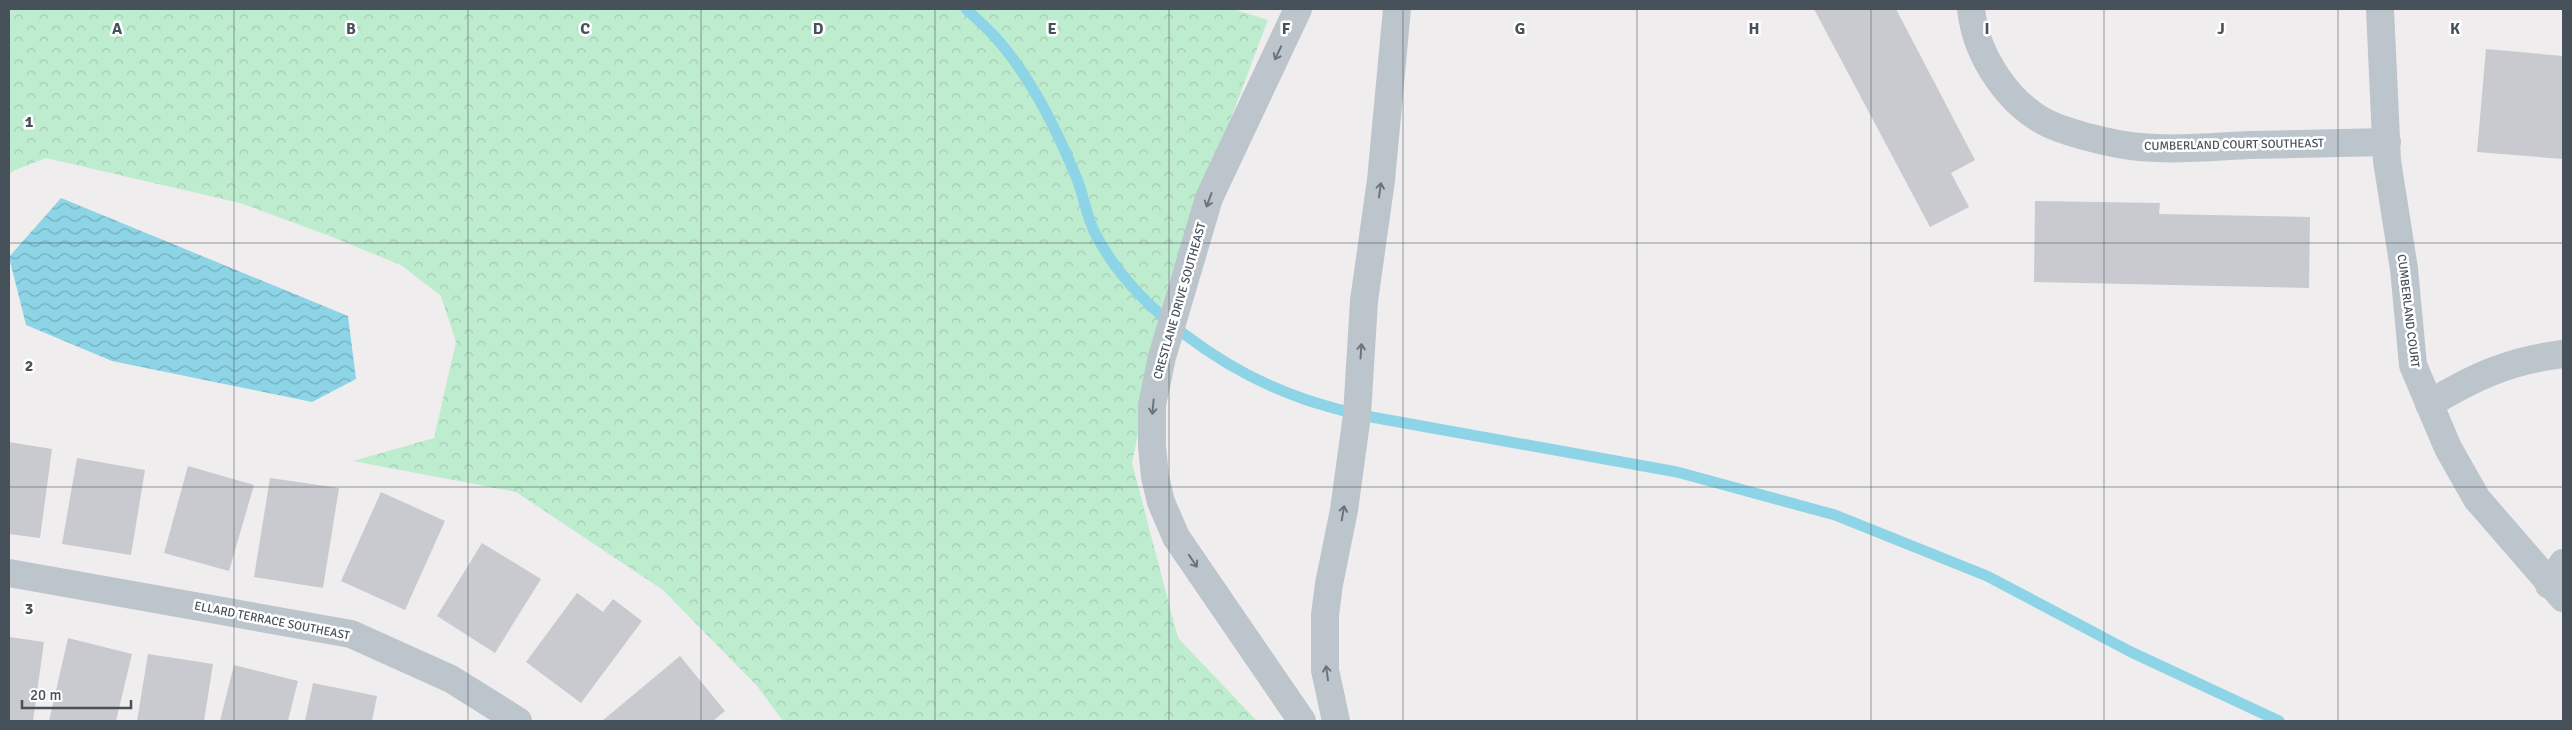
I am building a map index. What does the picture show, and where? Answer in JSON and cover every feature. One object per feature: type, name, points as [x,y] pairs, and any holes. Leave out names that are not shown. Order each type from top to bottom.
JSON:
[{"type":"street","name":"CRESTLANE DRIVE SOUTHEAST","points":[[1298,9],[1210,198],[1162,356],[1152,405],[1152,446],[1154,476],[1161,502],[1176,537],[1302,721]]},
{"type":"street","points":[[1336,721],[1325,670],[1325,615],[1329,584],[1344,510],[1357,415],[1364,301],[1381,180],[1397,9]]},
{"type":"street","name":"CUMBERLAND COURT SOUTHEAST","points":[[1971,9],[1973,26],[1984,56],[2004,87],[2032,112],[2054,126],[2118,144],[2163,148],[2386,142]]},
{"type":"street","name":"CUMBERLAND COURT","points":[[2380,9],[2386,142],[2404,269],[2413,366],[2448,448],[2477,499],[2559,582]]},
{"type":"street","points":[[2429,404],[2472,379],[2495,369],[2532,358],[2563,354]]},
{"type":"street","name":"ELLARD TERRACE SOUTHEAST","points":[[9,572],[351,634],[451,679],[518,721]]},
{"type":"green space","points":[[9,9],[1233,9],[1268,20],[1169,282],[1132,463],[1178,638],[1257,721],[783,721],[757,686],[663,590],[516,492],[353,461],[434,438],[456,342],[441,296],[401,265],[330,236],[240,203],[46,158],[13,171],[9,175]]},
{"type":"water","points":[[61,198],[348,316],[356,379],[312,402],[112,361],[26,325],[9,257]]},
{"type":"building","points":[[1814,9],[1896,9],[1975,160],[1951,173],[1969,207],[1930,227]]},
{"type":"building","points":[[2486,49],[2563,56],[2563,159],[2477,152]]},
{"type":"building","points":[[2035,201],[2160,203],[2159,214],[2310,217],[2309,288],[2034,282]]},
{"type":"building","points":[[9,442],[52,449],[40,538],[9,534]]},
{"type":"building","points":[[77,458],[145,470],[131,555],[62,544]]},
{"type":"building","points":[[188,466],[254,485],[229,571],[164,553]]},
{"type":"building","points":[[270,478],[339,488],[323,588],[254,577]]},
{"type":"building","points":[[381,492],[445,521],[405,610],[341,581]]},
{"type":"building","points":[[482,543],[541,579],[495,653],[437,616]]},
{"type":"building","points":[[577,593],[603,612],[613,599],[642,621],[581,703],[526,662]]},
{"type":"building","points":[[9,637],[44,642],[33,721],[9,721]]},
{"type":"building","points":[[68,638],[132,654],[116,721],[49,721]]},
{"type":"building","points":[[148,654],[213,664],[204,721],[137,721]]},
{"type":"building","points":[[680,656],[725,711],[713,721],[602,721]]},
{"type":"building","points":[[234,665],[298,681],[288,721],[220,721]]},
{"type":"building","points":[[313,683],[377,696],[372,721],[305,721]]},
{"type":"waterway","points":[[966,9],[993,34],[1009,53],[1032,87],[1061,142],[1077,179],[1095,233],[1112,261],[1133,287],[1184,334],[1243,372],[1304,399],[1355,414],[1677,472],[1835,515],[1987,576],[2131,652],[2279,721]]}]
